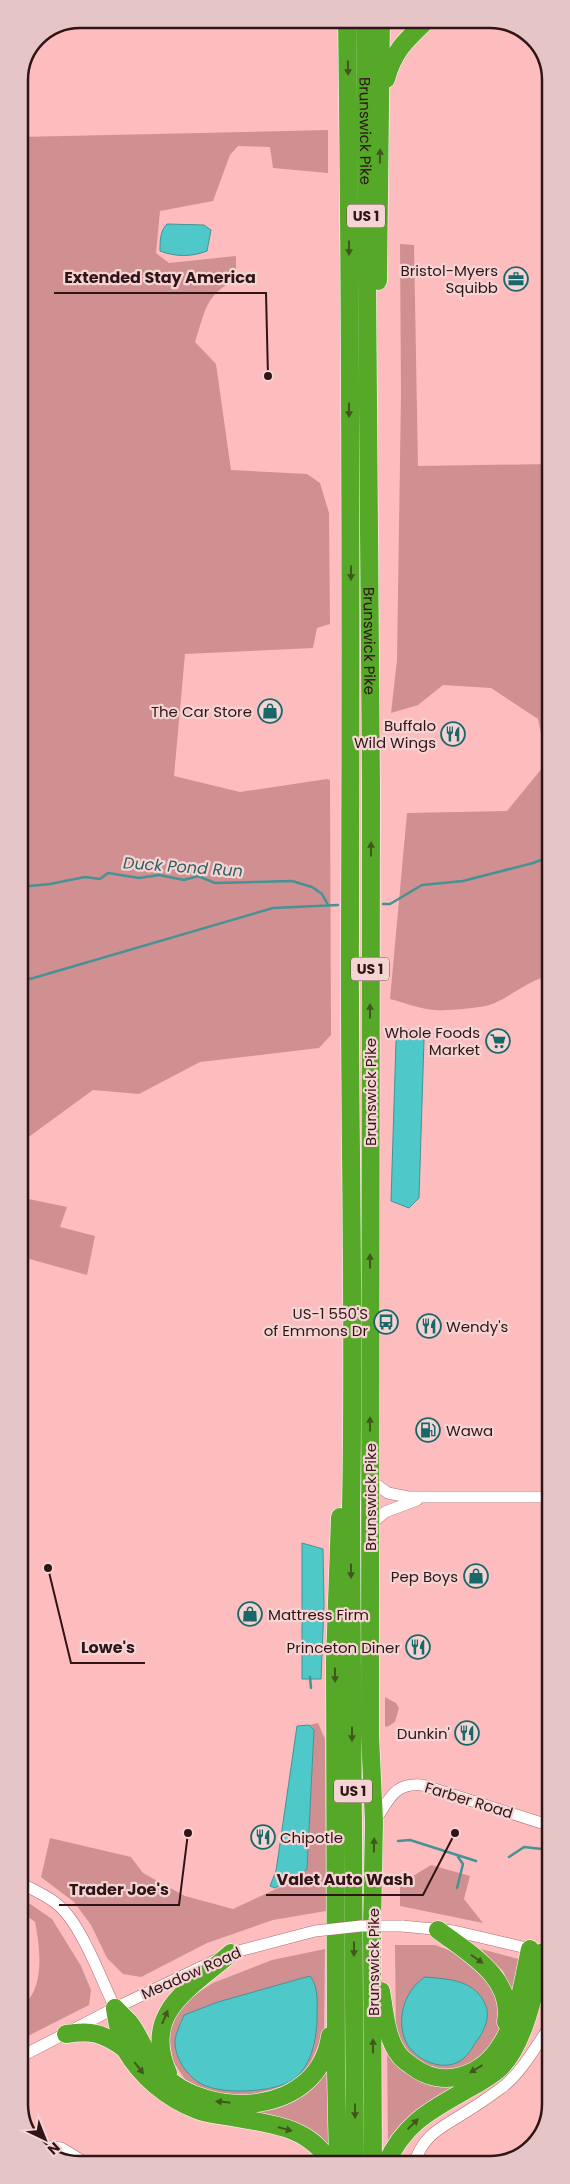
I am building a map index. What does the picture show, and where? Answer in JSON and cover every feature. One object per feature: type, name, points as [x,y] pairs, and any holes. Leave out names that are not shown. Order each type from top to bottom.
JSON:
[{"type":"highway","name":"Brunswick Pike","points":[[347,28],[351,663],[350,933],[353,1418],[351,1517],[355,2156]]},
{"type":"highway","name":"Brunswick Pike","points":[[364,28],[366,343],[369,413],[370,1735],[374,1822],[372,1928],[373,2156]]},
{"type":"highway","points":[[369,413],[376,344],[381,28]]},
{"type":"highway","points":[[381,101],[394,56],[409,36],[418,28]]},
{"type":"highway","points":[[338,2156],[336,1620],[341,1497],[353,1418]]},
{"type":"highway","points":[[372,1928],[390,2040],[400,2057],[427,2075],[435,2078],[468,2075],[482,2066],[502,2043],[541,1951]]},
{"type":"highway","points":[[438,1930],[485,1965],[497,1979],[504,1992],[507,2005],[507,2017],[502,2043]]},
{"type":"highway","points":[[390,2156],[399,2139],[418,2119],[491,2076],[508,2059],[517,2046],[524,2026],[541,1951]]},
{"type":"highway","points":[[171,2081],[160,2048],[160,2034],[166,2013],[183,1995],[231,1953]]},
{"type":"highway","points":[[115,2008],[129,2022],[148,2056],[171,2081],[188,2092],[207,2100],[247,2104],[268,2101],[299,2087],[315,2074],[322,2063],[328,2047],[336,1989]]},
{"type":"highway","points":[[115,2008],[124,2048]]},
{"type":"highway","points":[[66,2034],[86,2031],[107,2036],[124,2048],[145,2076],[163,2092],[198,2111],[274,2126],[302,2134],[321,2149],[325,2156]]},
{"type":"street","points":[[370,1480],[388,1493],[408,1497],[542,1497]]},
{"type":"street","points":[[370,1525],[385,1512],[426,1497]]},
{"type":"street","name":"Farber Road","points":[[374,1822],[396,1789],[409,1784],[422,1785],[542,1823]]},
{"type":"street","points":[[28,1887],[58,1904],[67,1915],[81,1938],[115,2008]]},
{"type":"street","name":"Meadow Road","points":[[28,2053],[115,2008],[231,1953],[314,1931],[361,1926],[402,1926],[454,1931],[541,1951]]},
{"type":"street","points":[[416,2156],[419,2148],[435,2130],[469,2111],[505,2085],[518,2071],[542,2037]]},
{"type":"street","points":[[48,2147],[61,2148],[74,2156]]},
{"type":"shaded area","points":[[328,130],[328,173],[273,168],[270,147],[238,146],[230,155],[213,201],[160,211],[156,253],[169,263],[236,256],[236,280],[218,291],[212,298],[204,313],[195,342],[216,364],[231,470],[307,474],[320,483],[329,513],[330,624],[317,628],[313,648],[185,654],[174,776],[240,792],[330,780],[331,1035],[319,1048],[200,1062],[139,1094],[93,1090],[28,1137],[28,137]]},
{"type":"shaded area","points":[[400,244],[414,245],[418,466],[542,464],[542,738],[538,719],[491,688],[443,685],[418,705],[391,713],[397,660],[401,394]]},
{"type":"shaded area","points":[[542,768],[542,978],[496,1003],[478,1007],[440,1010],[419,1007],[390,999],[407,813],[507,811]]},
{"type":"shaded area","points":[[28,1199],[67,1207],[60,1227],[95,1236],[87,1275],[28,1259]]},
{"type":"shaded area","points":[[385,1697],[396,1703],[399,1708],[395,1722],[387,1727],[385,1726]]},
{"type":"shaded area","points":[[318,1723],[325,1739],[326,1911],[273,1920],[207,1943],[141,1977],[123,1974],[107,1958],[91,1925],[74,1902],[41,1877],[50,1838],[131,1857],[143,1873],[185,1896],[233,1909],[291,1882],[307,1869],[314,1731],[309,1725]]},
{"type":"shaded area","points":[[431,1865],[470,1876],[464,1899],[483,1923],[400,1906],[400,1884]]},
{"type":"shaded area","points":[[28,1902],[52,1919],[81,1966],[91,1990],[89,2005],[28,2036],[28,2000],[34,1990],[39,1968],[35,1922],[28,1917]]},
{"type":"shaded area","points":[[395,1945],[435,1945],[462,1955],[495,1984],[504,2007],[501,2039],[486,2060],[438,2075],[411,2062],[396,2037]],"holes":[[[403,2009],[488,2012],[483,2032],[470,2051],[404,2037]]]},
{"type":"shaded area","points":[[325,1949],[324,2032],[308,2069],[289,2089],[240,2098],[205,2092],[186,2081],[173,2061],[168,2031],[179,2005],[213,1983],[272,1960]],"holes":[[[310,1976],[314,1988],[317,2011],[316,2033],[305,2066],[218,2002]]]},
{"type":"shaded area","points":[[481,1949],[522,1960],[514,1996],[503,1971]]},
{"type":"shaded area","points":[[387,2043],[411,2073],[467,2084],[388,2145]]},
{"type":"shaded area","points":[[328,2068],[332,2153],[247,2113],[279,2104]]},
{"type":"water","points":[[167,224],[204,225],[211,230],[207,251],[184,255],[160,251],[160,240]]},
{"type":"water","points":[[411,1029],[424,1040],[419,1198],[409,1208],[391,1201],[396,1041],[402,1031]]},
{"type":"water","points":[[302,1543],[323,1549],[324,1605],[321,1679],[302,1679]]},
{"type":"water","points":[[309,1725],[314,1730],[307,1869],[297,1877],[275,1888],[270,1886],[276,1871],[297,1726]]},
{"type":"water","points":[[310,1976],[315,1985],[317,1995],[316,2033],[309,2059],[294,2079],[285,2084],[261,2090],[232,2091],[207,2086],[198,2082],[186,2070],[177,2055],[175,2044],[184,2015],[218,2002]]},
{"type":"water","points":[[425,1977],[461,1982],[476,1991],[486,2006],[487,2018],[481,2034],[466,2056],[452,2064],[436,2064],[419,2057],[407,2045],[404,2037],[402,2020],[405,2003],[413,1988]]},
{"type":"waterway","name":"Duck Pond Run","points":[[383,904],[390,904],[422,885],[463,881],[542,860]]},
{"type":"waterway","name":"Duck Pond Run","points":[[28,886],[85,877],[100,879],[108,873],[139,878],[159,875],[184,880],[198,876],[215,883],[292,881],[312,887],[322,894],[328,905]]},
{"type":"waterway","points":[[28,979],[273,908],[338,905]]},
{"type":"waterway","points":[[310,1677],[311,1688]]},
{"type":"waterway","points":[[398,1841],[410,1840],[476,1861]]},
{"type":"waterway","points":[[509,1857],[524,1847],[542,1849]]},
{"type":"waterway","points":[[457,1888],[463,1864],[458,1857]]},
{"type":"place","name":"Bristol-Myers Squibb","points":[[516,279]]},
{"type":"place","name":"Extended Stay America","points":[[268,376]]},
{"type":"place","name":"The Car Store","points":[[270,711]]},
{"type":"place","name":"Buffalo Wild Wings","points":[[453,734]]},
{"type":"place","name":"Whole Foods Market","points":[[498,1041]]},
{"type":"place","name":"US-1 550'S of Emmons Dr","points":[[386,1322]]},
{"type":"place","name":"Wendy's","points":[[429,1326]]},
{"type":"place","name":"Wawa","points":[[428,1430]]},
{"type":"place","name":"Lowe's","points":[[48,1568]]},
{"type":"place","name":"Pep Boys","points":[[476,1576]]},
{"type":"place","name":"Mattress Firm","points":[[250,1614]]},
{"type":"place","name":"Princeton Diner","points":[[418,1647]]},
{"type":"place","name":"Dunkin'","points":[[467,1733]]},
{"type":"place","name":"Trader Joe's","points":[[188,1833]]},
{"type":"place","name":"Valet Auto Wash","points":[[455,1833]]},
{"type":"place","name":"Chipotle","points":[[263,1837]]}]
